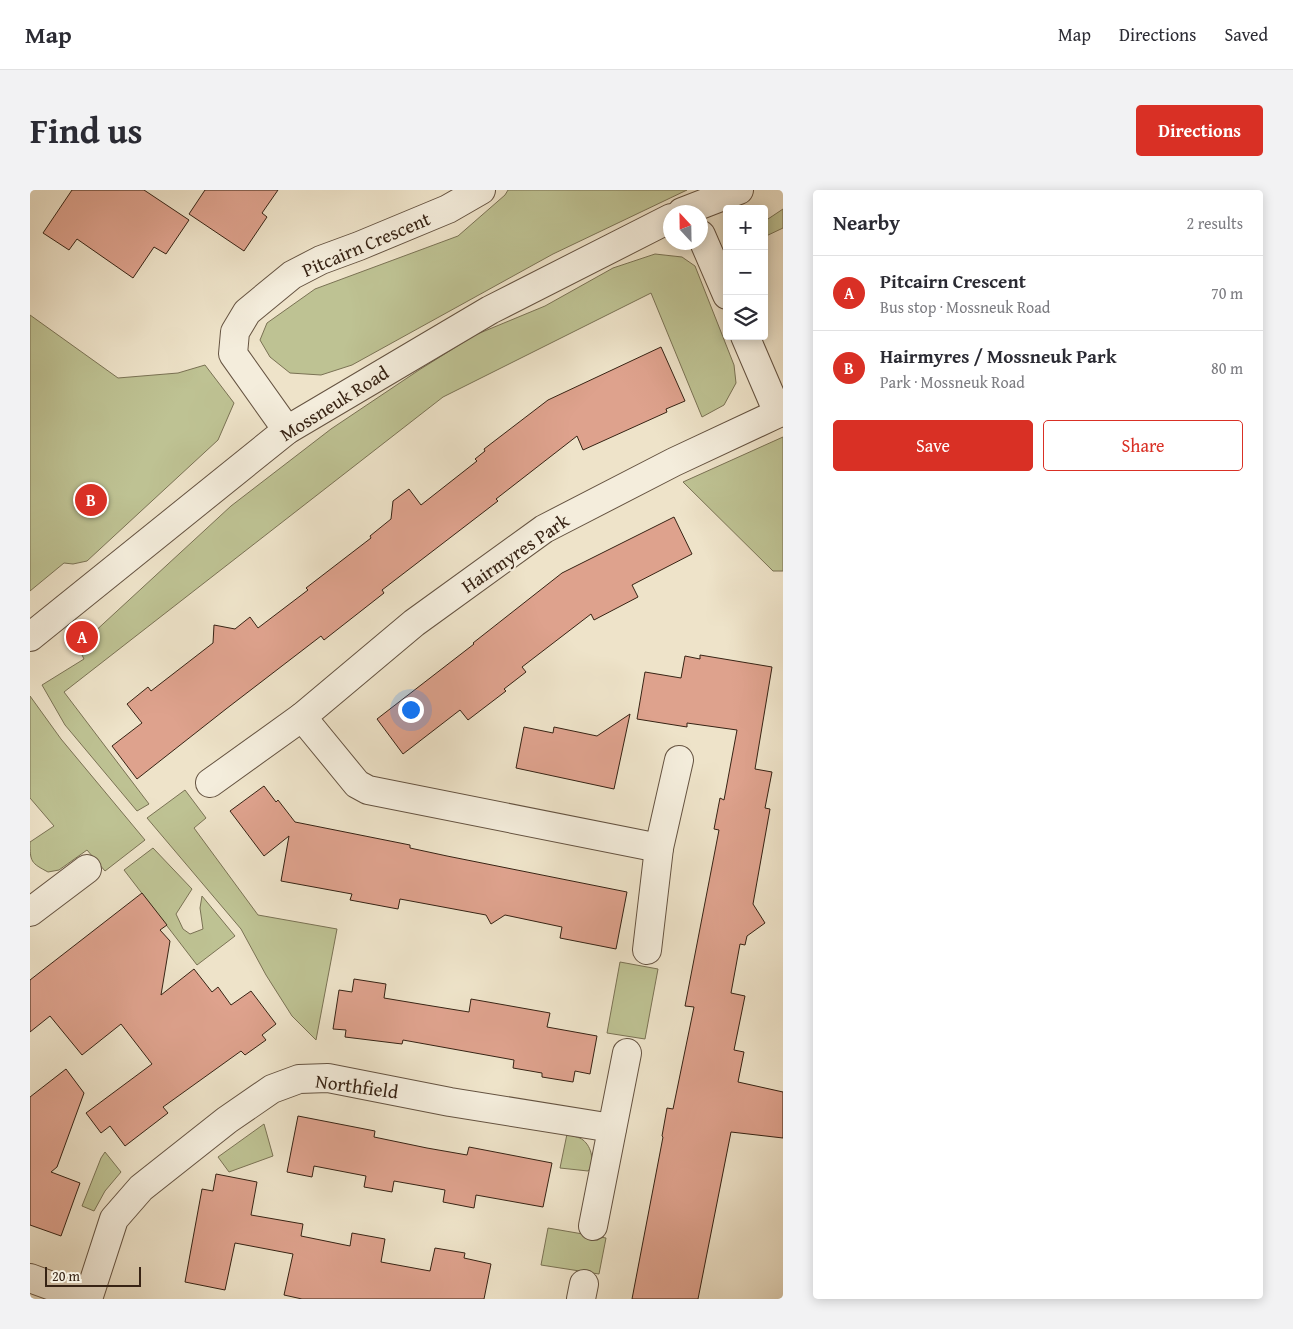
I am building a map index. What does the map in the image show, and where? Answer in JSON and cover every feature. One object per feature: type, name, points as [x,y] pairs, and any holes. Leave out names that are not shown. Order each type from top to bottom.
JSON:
[{"type":"street","name":"Pitcairn Crescent","points":[[287,430],[233,354],[234,332],[247,312],[292,275],[314,263],[448,210],[481,190]]},
{"type":"street","name":"Mossneuk Road","points":[[702,205],[739,190]]},
{"type":"street","name":"Mossneuk Road","points":[[30,637],[287,430],[490,310],[663,223]]},
{"type":"street","points":[[707,250],[723,286]]},
{"type":"street","points":[[747,340],[781,412]]},
{"type":"street","name":"Hairmyres Park","points":[[210,782],[302,716],[414,623],[544,529],[674,462],[781,412]]},
{"type":"street","points":[[302,716],[357,784],[368,790],[659,848]]},
{"type":"street","points":[[647,950],[659,848],[679,760]]},
{"type":"street","points":[[35,899],[87,869]]},
{"type":"street","points":[[593,1226],[627,1053]]},
{"type":"street","name":"Northfield","points":[[87,1299],[114,1219],[141,1188],[227,1120],[272,1089],[299,1079],[328,1078],[450,1102],[612,1128]]},
{"type":"street","points":[[30,1278],[87,1299]]},
{"type":"green space","points":[[508,190],[687,190],[553,254],[352,365],[321,375],[290,373],[270,357],[260,340],[267,323],[315,289],[458,236],[505,195]]},
{"type":"green space","points":[[783,209],[783,228],[768,235],[768,219]]},
{"type":"green space","points":[[655,254],[682,257],[695,266],[734,365],[736,383],[724,405],[702,417],[651,293],[443,397],[64,692],[149,804],[137,811],[65,725],[42,685],[84,659],[78,647],[231,506],[331,429],[475,335],[545,306],[613,268]]},
{"type":"green space","points":[[30,315],[118,378],[178,373],[205,365],[234,403],[218,440],[87,561],[73,564],[64,563],[30,591]]},
{"type":"green space","points":[[783,437],[783,571],[773,571],[683,482]]},
{"type":"green space","points":[[30,696],[61,739],[145,840],[105,871],[87,850],[59,870],[48,872],[35,864],[31,858],[30,842],[54,826],[30,798]]},
{"type":"green space","points":[[185,790],[206,818],[194,828],[258,915],[337,929],[316,1040],[292,1016],[266,975],[241,929],[147,818]]},
{"type":"green space","points":[[153,848],[192,889],[176,914],[183,929],[190,934],[203,929],[200,908],[202,896],[235,936],[197,965],[124,870]]},
{"type":"green space","points":[[620,962],[658,969],[645,1039],[607,1033]]},
{"type":"green space","points":[[264,1124],[273,1156],[229,1172],[218,1157]]},
{"type":"green space","points":[[567,1134],[582,1139],[589,1147],[592,1160],[588,1171],[560,1168]]},
{"type":"green space","points":[[105,1152],[121,1172],[105,1191],[94,1211],[82,1206]]},
{"type":"green space","points":[[548,1228],[606,1238],[599,1274],[541,1265]]},
{"type":"building","points":[[72,190],[144,190],[189,220],[166,254],[154,247],[133,278],[77,239],[69,250],[43,233]]},
{"type":"building","points":[[205,190],[278,190],[262,213],[267,217],[244,251],[189,214]]},
{"type":"building","points":[[661,347],[685,401],[666,409],[667,412],[583,450],[577,436],[496,499],[498,501],[382,590],[384,593],[324,640],[321,636],[137,779],[112,746],[142,723],[127,704],[148,687],[151,691],[213,643],[214,625],[235,629],[250,617],[258,628],[371,538],[370,536],[391,519],[393,501],[409,489],[421,505],[477,461],[475,459],[485,451],[484,449],[548,400]]},
{"type":"building","points":[[674,517],[692,554],[632,585],[638,597],[594,620],[591,614],[522,667],[526,672],[504,689],[506,691],[468,720],[460,710],[403,754],[377,719],[562,573]]},
{"type":"building","points":[[700,655],[772,667],[755,769],[772,772],[765,808],[770,809],[753,904],[765,923],[747,936],[745,945],[740,944],[731,993],[745,996],[734,1050],[744,1052],[738,1082],[783,1092],[783,1138],[731,1132],[698,1299],[632,1299],[667,1108],[673,1109],[694,1007],[685,1006],[719,830],[714,829],[720,798],[724,800],[737,730],[687,723],[687,727],[637,719],[645,672],[681,678],[685,656],[700,659]]},
{"type":"building","points":[[630,714],[614,789],[516,768],[524,727],[553,733],[554,727],[597,736]]},
{"type":"building","points":[[264,786],[295,822],[410,845],[410,848],[447,856],[627,892],[616,949],[560,938],[562,927],[505,915],[491,924],[486,915],[400,899],[398,909],[350,900],[352,894],[281,881],[289,836],[264,856],[230,811]]},
{"type":"building","points":[[142,893],[167,925],[160,930],[170,941],[161,995],[194,969],[212,992],[218,987],[231,1005],[251,991],[276,1024],[262,1035],[266,1040],[245,1055],[241,1051],[163,1107],[168,1113],[125,1146],[110,1126],[101,1133],[86,1113],[152,1064],[121,1024],[82,1055],[50,1016],[30,1032],[30,980]]},
{"type":"building","points":[[354,979],[386,984],[384,998],[469,1012],[471,999],[550,1013],[547,1027],[597,1036],[590,1074],[575,1071],[573,1082],[542,1077],[542,1073],[513,1068],[514,1060],[403,1040],[402,1044],[345,1037],[346,1030],[333,1029],[339,990],[352,992]]},
{"type":"building","points":[[66,1069],[84,1093],[57,1167],[51,1172],[80,1183],[61,1236],[30,1225],[30,1097]]},
{"type":"building","points":[[298,1116],[375,1131],[374,1137],[427,1148],[467,1155],[469,1147],[552,1163],[543,1207],[476,1195],[474,1208],[443,1202],[445,1190],[394,1181],[392,1192],[364,1187],[366,1176],[314,1166],[312,1177],[287,1172]]},
{"type":"building","points":[[216,1174],[257,1182],[251,1215],[303,1224],[301,1236],[350,1246],[352,1233],[385,1239],[381,1262],[430,1271],[435,1248],[465,1253],[464,1258],[491,1264],[484,1299],[302,1299],[284,1295],[293,1254],[235,1243],[225,1290],[185,1282],[202,1189],[213,1191]]},
{"type":"place","name":"Hairmyres / Mossneuk Park","points":[[91,500]]},
{"type":"place","name":"Pitcairn Crescent","points":[[82,637]]}]
